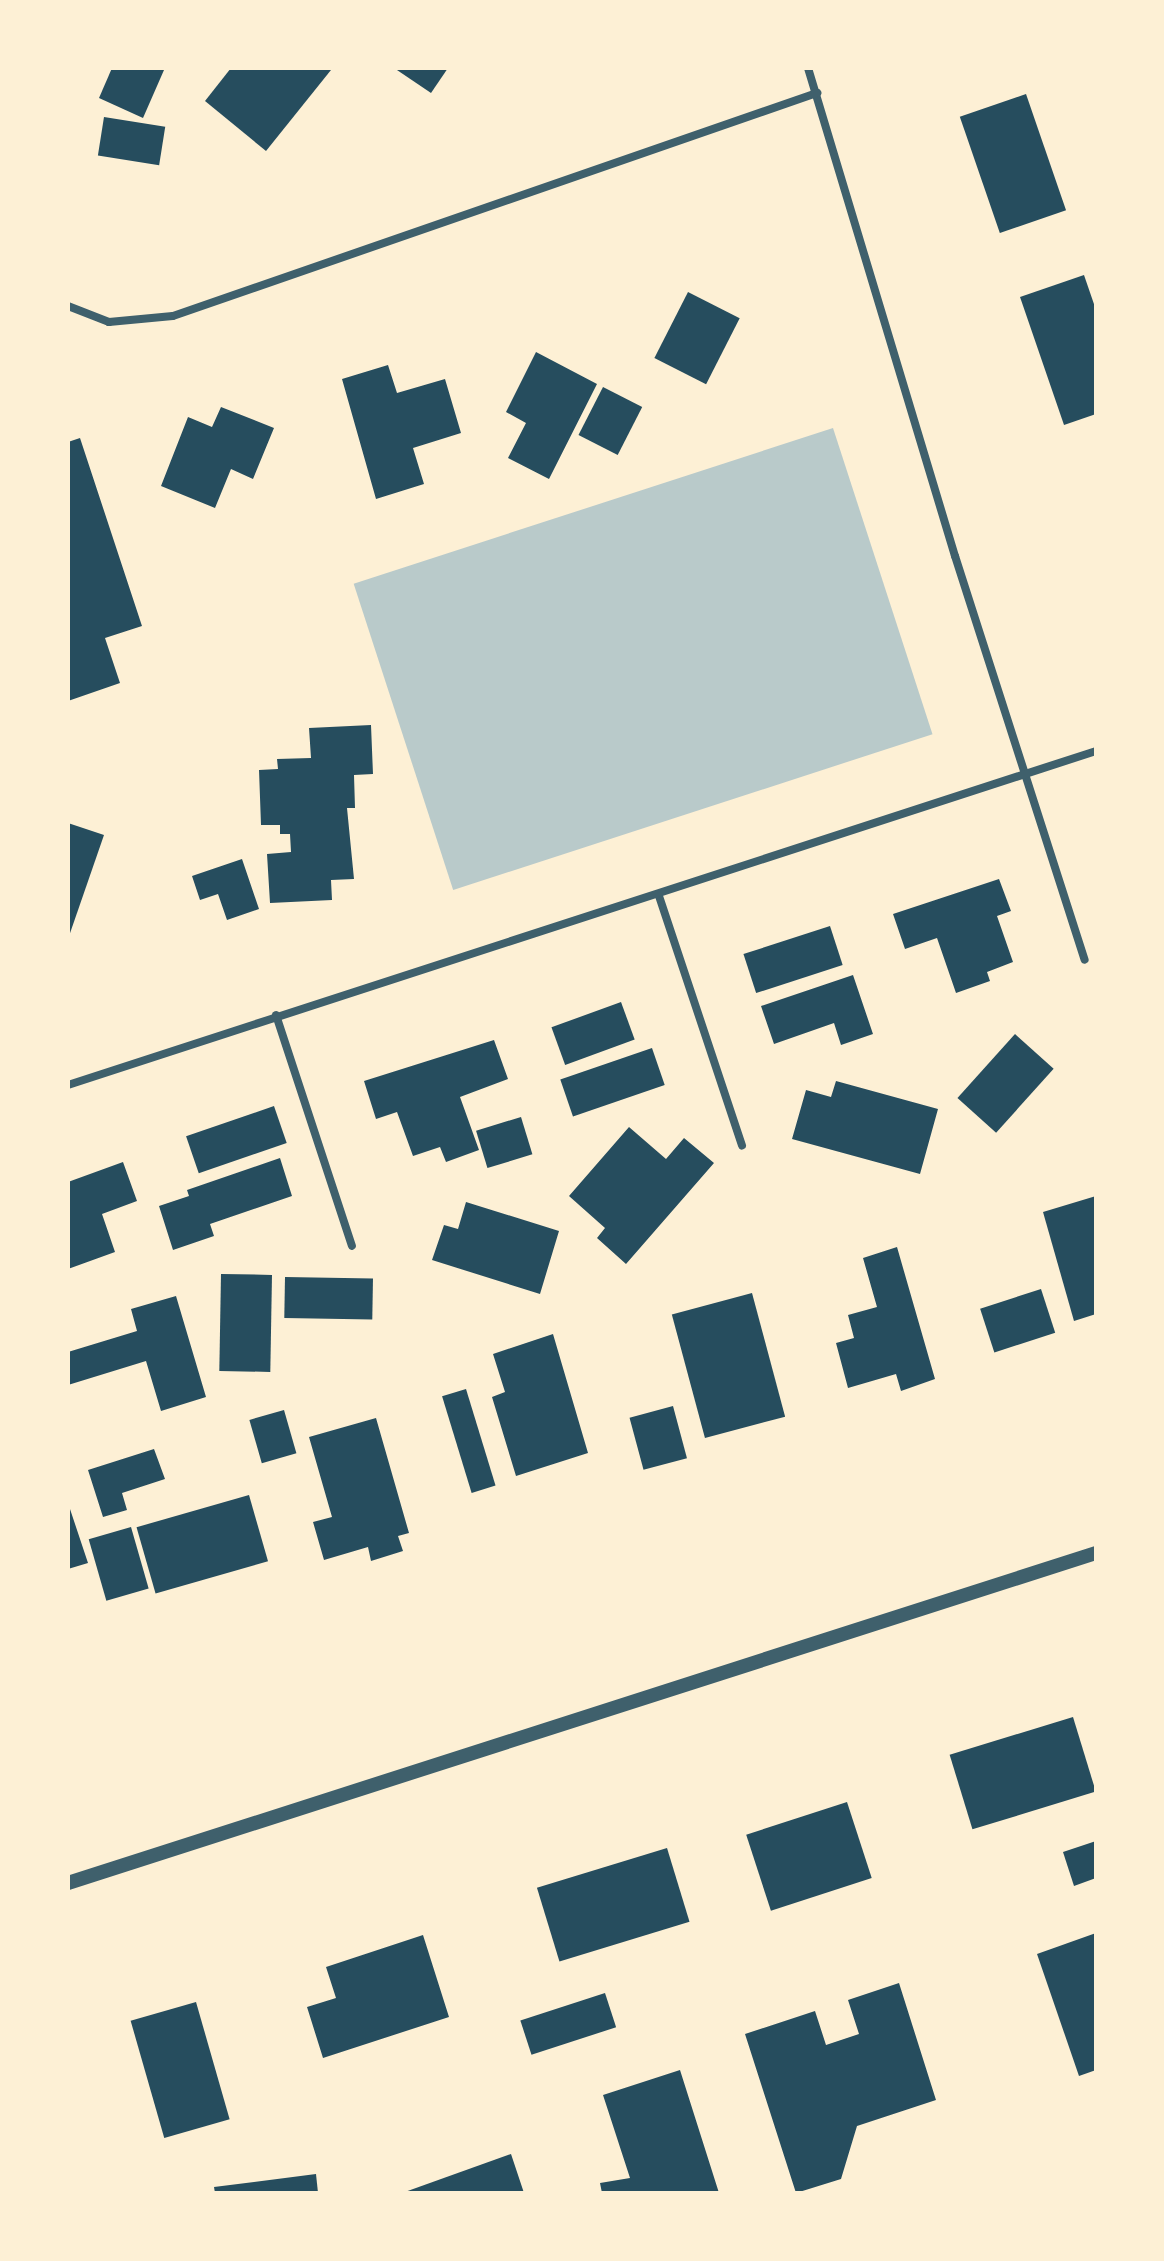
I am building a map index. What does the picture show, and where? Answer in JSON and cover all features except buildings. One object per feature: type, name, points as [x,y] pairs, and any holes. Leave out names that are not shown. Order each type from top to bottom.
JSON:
[{"type":"street","points":[[808,68],[1024,775],[1085,960]]},
{"type":"street","points":[[68,306],[109,322],[173,316],[817,93]]},
{"type":"street","points":[[68,1085],[276,1015],[659,896],[1096,751]]},
{"type":"street","points":[[659,896],[742,1146]]},
{"type":"street","points":[[276,1015],[352,1246]]},
{"type":"street","points":[[68,1883],[1096,1553]]},
{"type":"shaded area","points":[[833,428],[933,734],[453,890],[354,584]]}]
